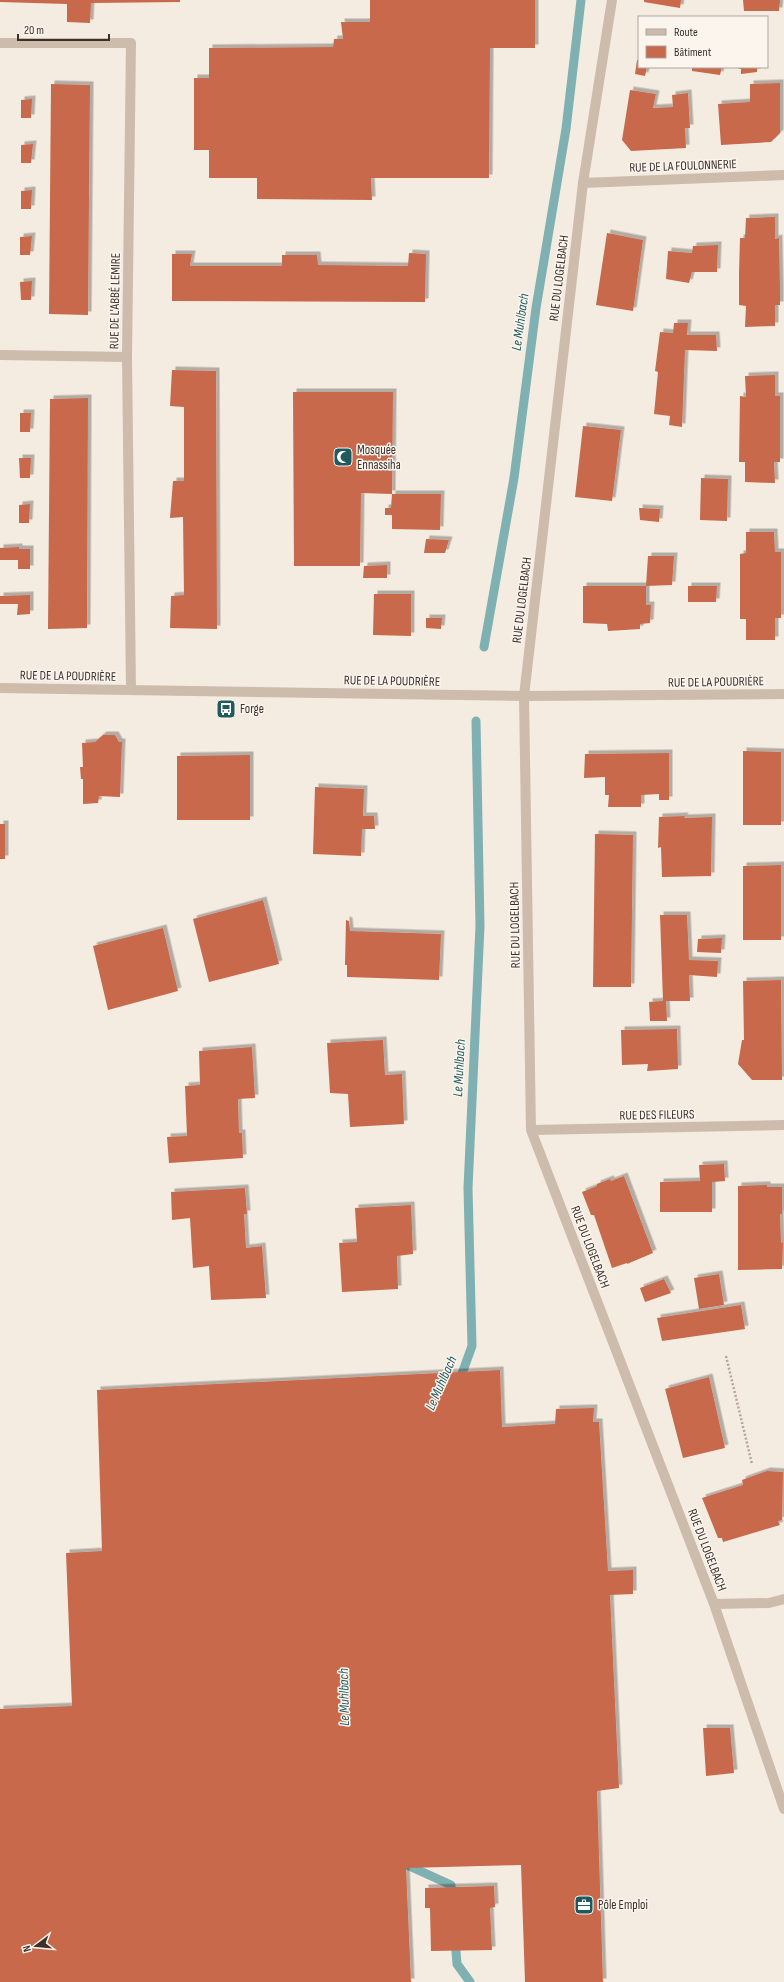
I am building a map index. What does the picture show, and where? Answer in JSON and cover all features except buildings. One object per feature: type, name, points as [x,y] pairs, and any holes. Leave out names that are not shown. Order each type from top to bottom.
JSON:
[{"type":"street","name":"RUE DU LOGELBACH","points":[[612,0],[583,184],[524,696],[531,1130],[714,1604],[784,1809]]},
{"type":"street","name":"RUE DE L'ABBÉ LEMIRE","points":[[0,43],[131,43],[127,357],[130,690]]},
{"type":"street","name":"RUE DE LA FOULONNERIE","points":[[583,184],[784,175]]},
{"type":"street","points":[[0,355],[127,357]]},
{"type":"street","name":"RUE DE LA POUDRIÈRE","points":[[0,688],[524,696],[784,694]]},
{"type":"street","name":"RUE DES FILEURS","points":[[531,1130],[784,1125]]},
{"type":"street","points":[[714,1604],[769,1603],[784,1598]]},
{"type":"path","points":[[726,1356],[752,1464]]},
{"type":"waterway","name":"Le Muhlbach","points":[[484,647],[514,478],[536,308],[566,129],[581,0]]},
{"type":"waterway","name":"Le Muhlbach","points":[[459,1382],[472,1346],[468,1188],[480,926],[476,721]]},
{"type":"waterway","name":"Le Muhlbach","points":[[404,1861],[407,1865],[451,1885],[452,1899]]},
{"type":"waterway","name":"Le Muhlbach","points":[[455,1939],[457,1964],[470,1982]]},
{"type":"place","name":"Mosquée Ennassiha","points":[[343,457]]},
{"type":"place","name":"Forge","points":[[226,709]]},
{"type":"place","name":"Pôle Emploi","points":[[584,1905]]}]
